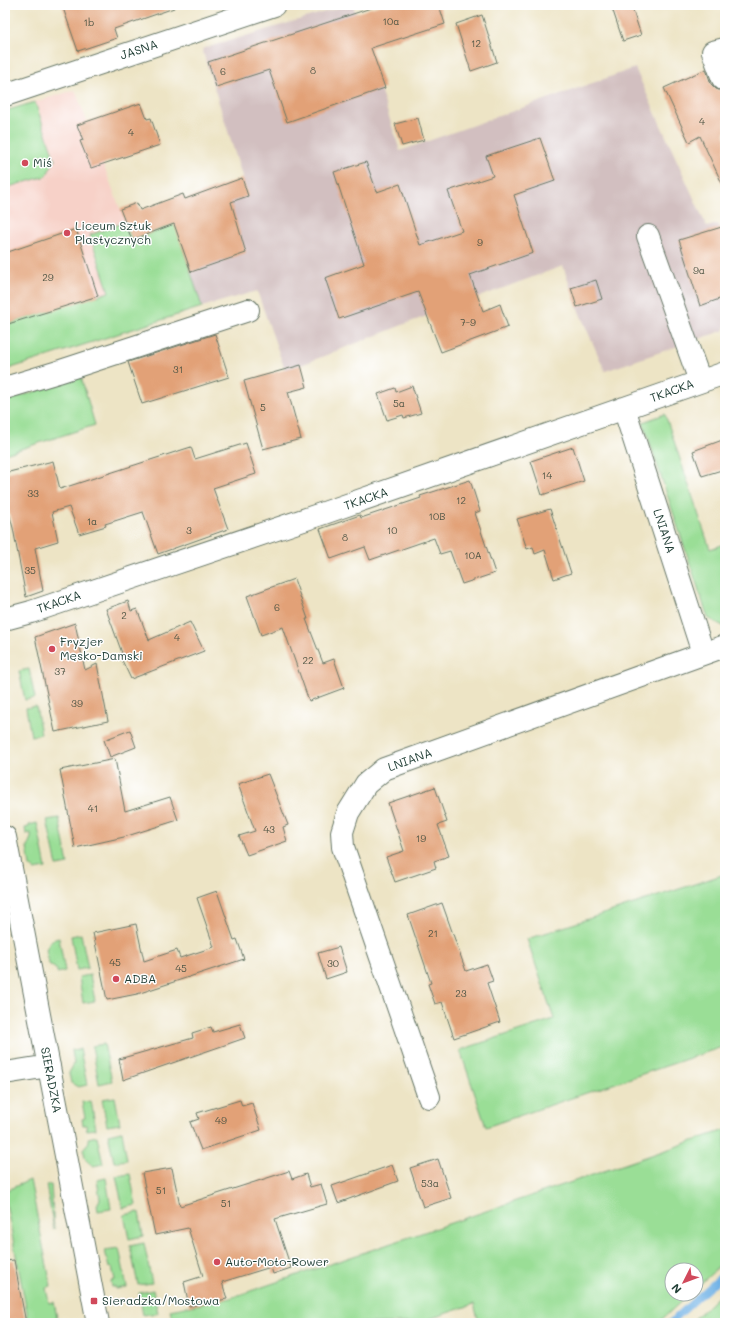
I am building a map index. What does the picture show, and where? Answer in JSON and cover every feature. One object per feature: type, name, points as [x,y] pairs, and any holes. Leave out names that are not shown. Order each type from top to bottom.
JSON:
[{"type":"street","name":"JASNA","points":[[5,95],[274,5]]},
{"type":"street","points":[[725,49],[713,52],[723,79],[725,78]]},
{"type":"street","points":[[648,236],[700,381]]},
{"type":"street","points":[[5,388],[248,310]]},
{"type":"street","name":"TKACKA","points":[[5,619],[31,612],[324,513],[725,373]]},
{"type":"street","name":"LNIANA","points":[[624,408],[703,653]]},
{"type":"street","name":"LNIANA","points":[[428,1097],[343,847],[342,832],[348,813],[360,792],[366,784],[384,769],[725,646]]},
{"type":"street","name":"SIERADZKA","points":[[5,837],[98,1323]]},
{"type":"street","points":[[5,1073],[49,1066]]},
{"type":"shaded area","points":[[348,5],[353,5],[400,151],[635,68],[707,227],[718,224],[725,244],[725,330],[605,371],[577,307],[563,266],[285,370],[257,291],[202,307],[175,224],[248,195],[202,49]]},
{"type":"shaded area","name":"Liceum Sztuk Plastycznych","points":[[75,90],[132,240],[175,224],[202,307],[5,370],[5,111]]},
{"type":"green space","points":[[35,102],[55,160],[46,176],[5,188],[5,111]]},
{"type":"green space","points":[[125,222],[132,240],[175,224],[202,307],[5,370],[5,325],[109,292],[90,235]]},
{"type":"green space","points":[[81,377],[95,425],[5,454],[5,401]]},
{"type":"green space","points":[[665,414],[710,549],[725,544],[725,627],[708,618],[643,422]]},
{"type":"green space","points":[[29,669],[35,698],[25,700],[19,671]]},
{"type":"green space","points":[[36,706],[41,734],[31,736],[26,708]]},
{"type":"green space","points":[[59,818],[68,864],[57,866],[47,820]]},
{"type":"green space","points":[[37,823],[46,868],[35,870],[30,866],[27,847],[31,838],[31,833],[26,834],[25,828],[29,827],[29,825]]},
{"type":"green space","points":[[725,874],[725,1046],[486,1127],[460,1050],[554,1019],[527,939]]},
{"type":"green space","points":[[81,934],[88,968],[77,970],[71,936]]},
{"type":"green space","points":[[59,938],[65,971],[57,973],[57,970],[49,964],[46,949],[52,940]]},
{"type":"green space","points":[[90,975],[95,1001],[83,1003],[79,977]]},
{"type":"green space","points":[[104,1044],[112,1081],[99,1084],[92,1046]]},
{"type":"green space","points":[[80,1049],[87,1085],[78,1087],[71,1083],[69,1073],[74,1064],[72,1050]]},
{"type":"green space","points":[[115,1097],[120,1124],[107,1126],[102,1099]]},
{"type":"green space","points":[[91,1101],[96,1129],[87,1130],[86,1125],[83,1125],[82,1119],[85,1118],[82,1102]]},
{"type":"green space","points":[[725,1130],[725,1261],[704,1281],[704,1262],[664,1262],[664,1302],[680,1302],[658,1323],[479,1323],[474,1304],[417,1323],[173,1323],[170,1310],[227,1299]]},
{"type":"green space","points":[[122,1131],[127,1160],[114,1162],[108,1134]]},
{"type":"green space","points":[[97,1136],[103,1164],[93,1166],[86,1160],[83,1149],[89,1142],[88,1138]]},
{"type":"green space","points":[[130,1174],[136,1205],[123,1208],[116,1176]]},
{"type":"green space","points":[[106,1178],[111,1209],[98,1211],[97,1205],[100,1199],[97,1180]]},
{"type":"green space","points":[[30,1180],[51,1286],[46,1288],[49,1303],[54,1302],[58,1323],[29,1323],[5,1203],[5,1191]]},
{"type":"green space","points":[[46,1185],[51,1185],[54,1229]]},
{"type":"green space","points":[[139,1212],[143,1236],[129,1239],[124,1215]]},
{"type":"green space","points":[[144,1243],[152,1283],[138,1285],[130,1246]]},
{"type":"green space","points":[[119,1248],[127,1287],[116,1289],[116,1287],[112,1287],[111,1281],[115,1280],[112,1267],[109,1268],[105,1250]]},
{"type":"green space","points":[[153,1290],[158,1313],[143,1315],[139,1293]]},
{"type":"green space","points":[[725,1290],[725,1323],[690,1323]]},
{"type":"building","points":[[62,5],[174,5],[174,8],[114,29],[117,38],[78,51]]},
{"type":"building","points":[[380,5],[439,5],[445,24],[371,48],[385,88],[287,122],[269,70],[216,87],[208,62]]},
{"type":"building","points":[[611,5],[631,5],[641,35],[623,41]]},
{"type":"building","points":[[482,15],[497,62],[471,71],[456,24]]},
{"type":"building","points":[[706,69],[711,84],[716,89],[722,91],[725,97],[725,190],[700,136],[689,142],[664,88]]},
{"type":"building","points":[[141,103],[147,119],[151,118],[160,145],[91,168],[80,141],[83,140],[77,125]]},
{"type":"building","points":[[418,118],[424,140],[402,146],[395,124]]},
{"type":"building","points":[[540,138],[555,181],[514,195],[533,253],[470,275],[483,311],[500,304],[508,327],[441,352],[418,292],[339,319],[325,278],[364,264],[334,172],[366,162],[377,192],[400,184],[420,245],[462,231],[448,191],[493,176],[486,156]]},
{"type":"building","points":[[242,178],[248,196],[231,202],[246,253],[191,272],[174,224],[132,240],[120,209],[137,203],[140,210],[183,194],[185,199]]},
{"type":"building","points":[[725,226],[725,297],[700,306],[679,240]]},
{"type":"building","points":[[76,229],[98,296],[5,325],[5,253]]},
{"type":"building","points":[[596,280],[602,299],[577,307],[571,288]]},
{"type":"building","points":[[215,334],[229,377],[142,404],[128,362]]},
{"type":"building","points":[[301,365],[307,387],[288,392],[301,439],[263,449],[244,381]]},
{"type":"building","points":[[412,386],[421,413],[404,418],[403,415],[387,420],[378,394],[395,388],[396,392]]},
{"type":"building","points":[[725,439],[725,469],[702,476],[693,451]]},
{"type":"building","points":[[246,443],[256,474],[213,488],[228,529],[158,554],[143,512],[105,524],[106,526],[79,534],[69,507],[52,512],[58,541],[35,548],[43,591],[26,597],[13,528],[5,498],[5,473],[53,461],[60,489],[191,447],[195,459]]},
{"type":"building","points":[[573,447],[584,481],[542,495],[531,461]]},
{"type":"building","points":[[470,480],[480,511],[475,513],[495,573],[462,584],[450,551],[440,554],[434,538],[370,560],[365,547],[331,559],[320,529],[360,515],[361,518],[421,498],[420,496]]},
{"type":"building","points":[[550,509],[571,573],[554,579],[545,550],[535,554],[533,547],[527,549],[517,519]]},
{"type":"building","points":[[294,579],[308,619],[306,619],[323,663],[334,659],[344,688],[309,701],[283,627],[261,635],[247,596]]},
{"type":"building","points":[[128,601],[131,611],[137,609],[149,640],[190,622],[204,651],[131,679],[119,654],[122,653],[106,609]]},
{"type":"building","points":[[75,623],[85,670],[97,664],[108,721],[55,732],[35,637]]},
{"type":"building","points":[[130,730],[136,747],[110,757],[104,740]]},
{"type":"building","points":[[115,759],[125,811],[170,797],[178,820],[124,837],[75,848],[60,770]]},
{"type":"building","points":[[268,774],[288,825],[283,827],[287,841],[247,855],[239,836],[255,831],[238,784]]},
{"type":"building","points":[[435,787],[447,822],[438,825],[449,856],[434,861],[436,868],[395,882],[386,857],[404,851],[388,803]]},
{"type":"building","points":[[217,891],[234,940],[237,939],[244,959],[137,994],[107,1000],[93,933],[136,924],[144,961],[177,950],[180,958],[214,947],[197,898]]},
{"type":"building","points":[[442,903],[466,971],[487,964],[493,981],[487,983],[500,1022],[454,1038],[442,1002],[435,1004],[428,984],[431,983],[408,915]]},
{"type":"building","points":[[339,947],[347,972],[326,979],[318,953]]},
{"type":"building","points":[[240,1024],[245,1038],[123,1080],[119,1059],[193,1038],[192,1033],[211,1027],[213,1032]]},
{"type":"building","points":[[240,1100],[242,1106],[252,1103],[261,1130],[201,1150],[190,1122],[199,1119],[197,1113]]},
{"type":"building","points":[[438,1159],[451,1198],[423,1207],[410,1168]]},
{"type":"building","points":[[392,1165],[398,1181],[338,1203],[332,1186]]},
{"type":"building","points":[[172,1168],[180,1206],[289,1171],[292,1179],[306,1174],[310,1187],[321,1184],[327,1204],[275,1219],[291,1268],[273,1274],[271,1267],[222,1282],[227,1299],[189,1306],[184,1282],[203,1276],[188,1228],[155,1235],[142,1173]]},
{"type":"building","points":[[14,1260],[26,1323],[5,1323],[5,1261]]},
{"type":"waterway","points":[[670,1323],[725,1273]]},
{"type":"place","name":"Miś","points":[[25,163]]},
{"type":"place","name":"Liceum Sztuk Plastycznych","points":[[67,233]]},
{"type":"place","name":"Fryzjer Męsko-Damski","points":[[52,649]]},
{"type":"place","name":"ADBA","points":[[116,979]]},
{"type":"place","name":"Auto-Moto-Rower","points":[[217,1262]]},
{"type":"place","name":"Sieradzka/Mostowa","points":[[94,1301]]}]
